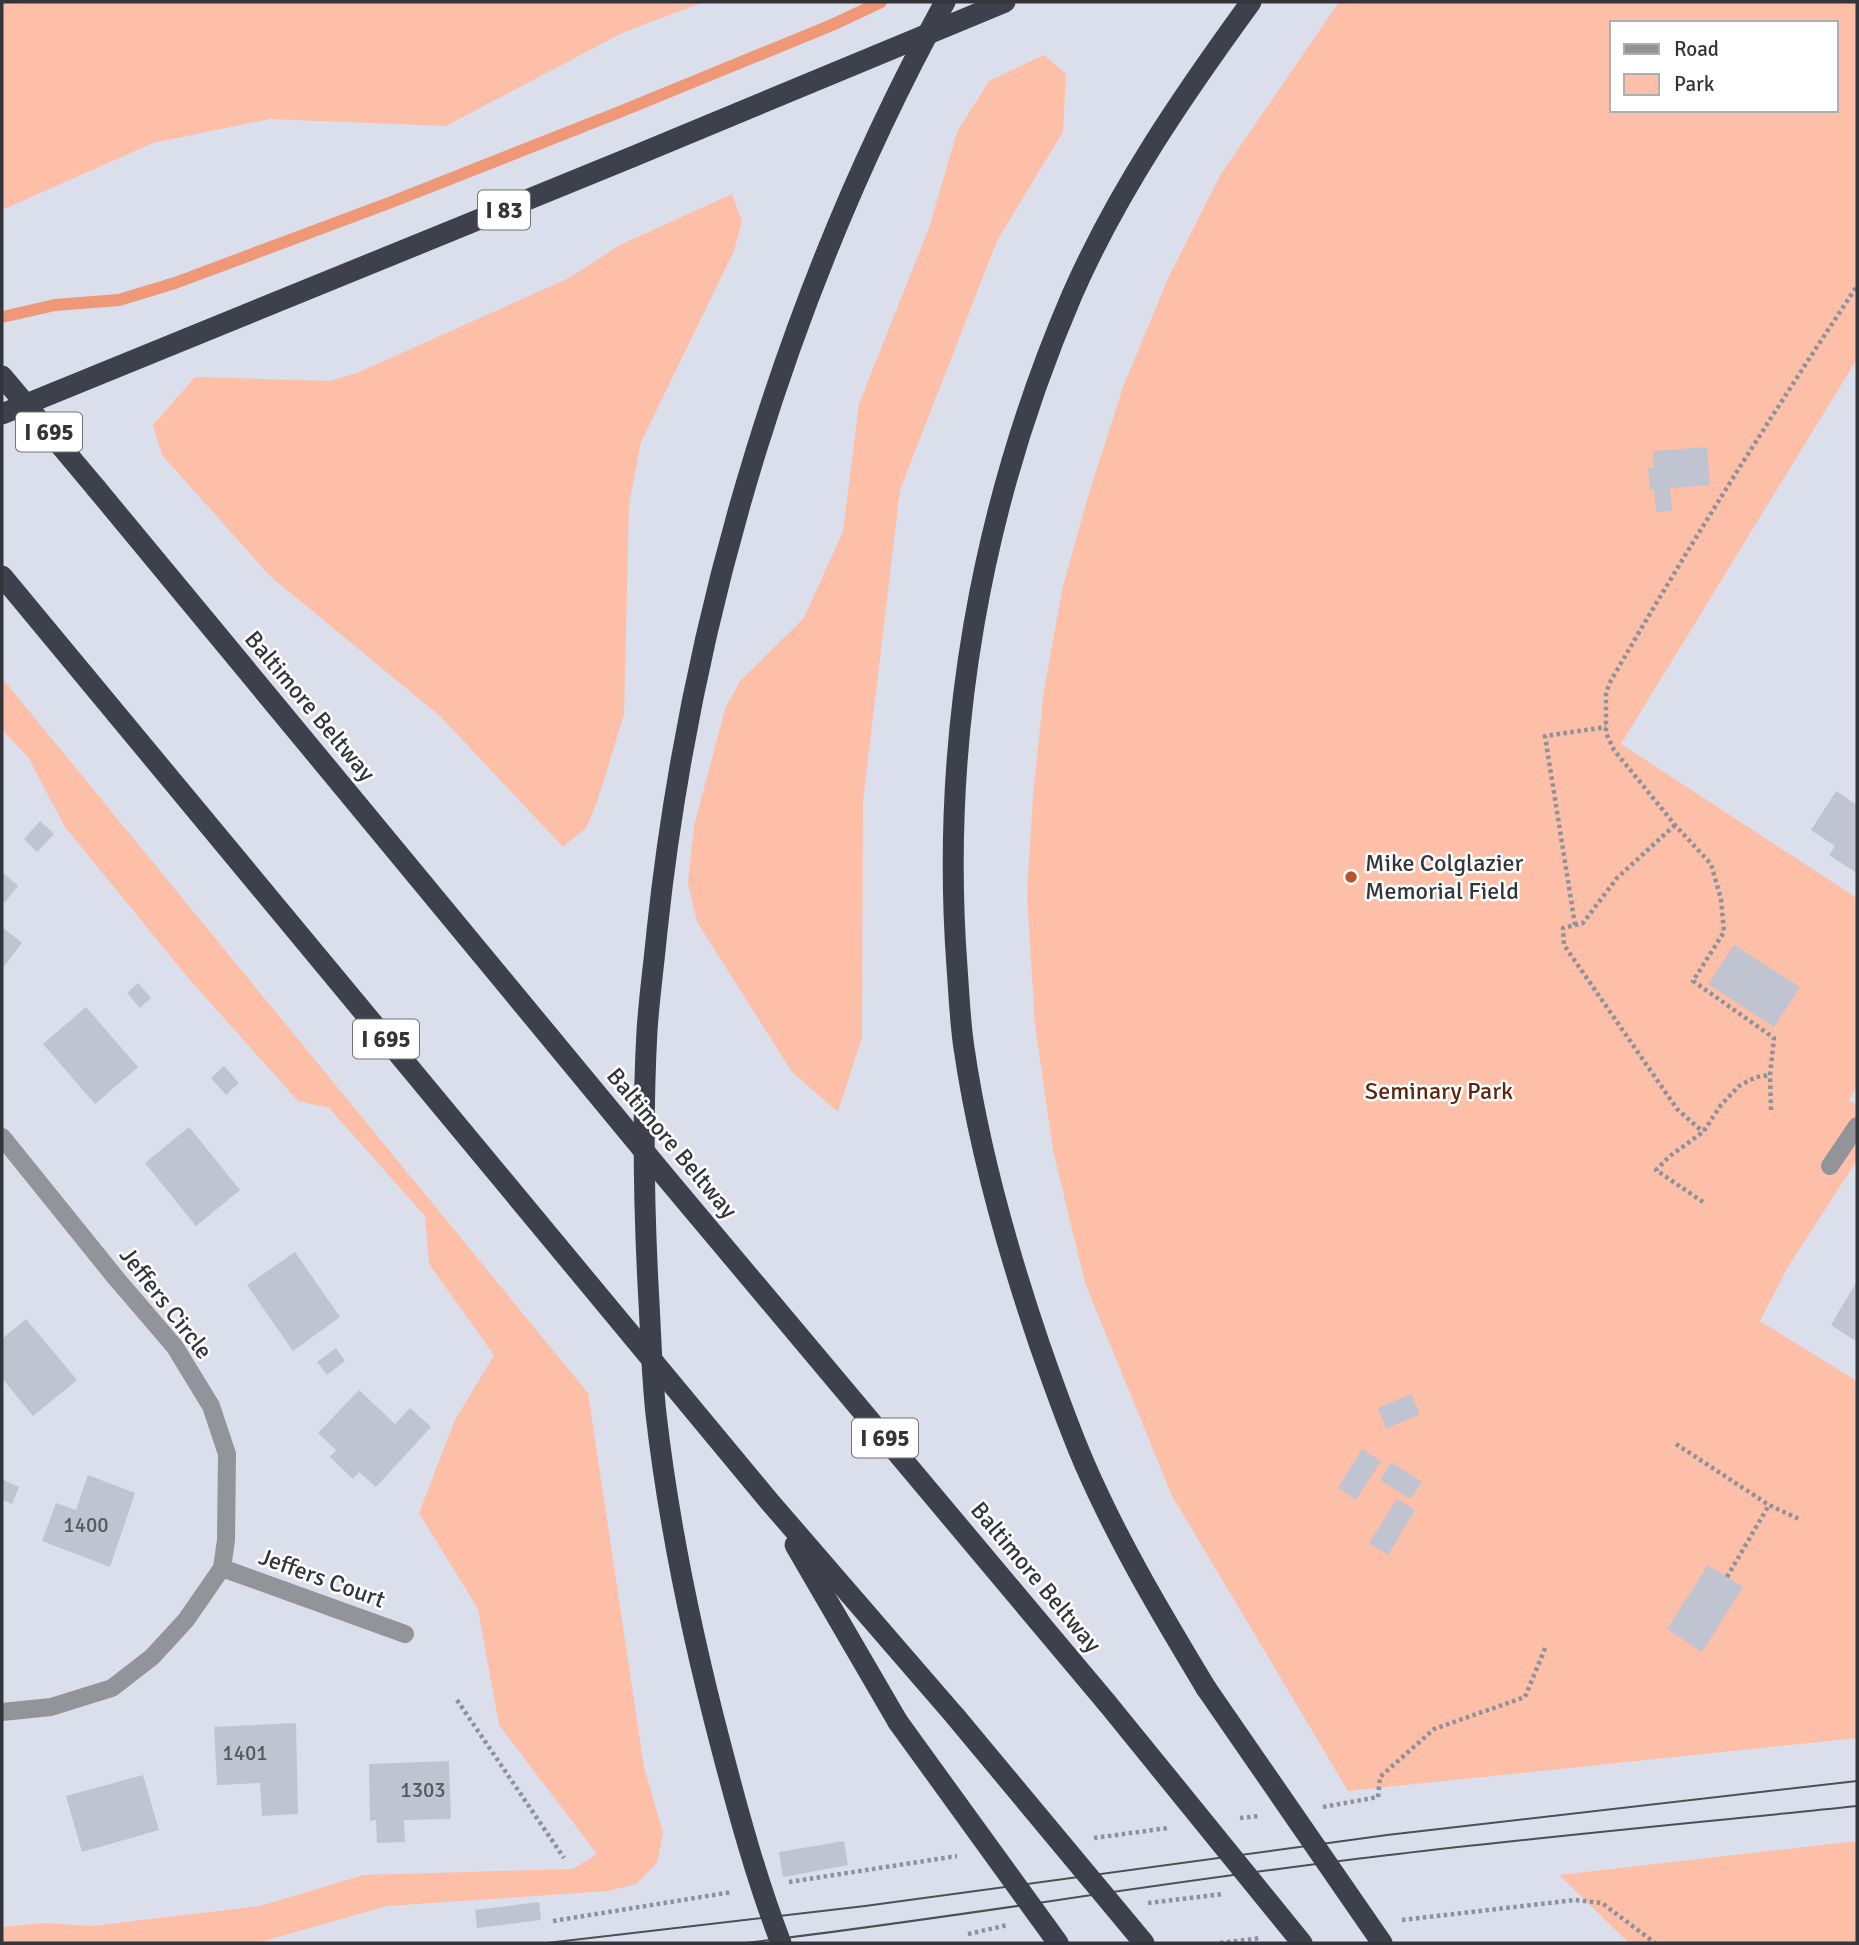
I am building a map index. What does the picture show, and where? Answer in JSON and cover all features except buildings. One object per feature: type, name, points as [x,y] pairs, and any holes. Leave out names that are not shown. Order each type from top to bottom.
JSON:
[{"type":"highway","points":[[781,1943],[734,1796],[709,1700],[680,1569],[656,1412],[645,1226],[647,1030],[667,840],[698,670],[723,565],[786,361],[824,259],[912,62],[945,2]]},
{"type":"highway","name":"I 83","points":[[2,414],[1006,2]]},
{"type":"highway","points":[[1251,2],[1204,66],[1108,222],[1073,294],[1036,387],[998,512],[975,612],[961,712],[954,804],[953,901],[963,1045],[982,1149],[1010,1257],[1084,1464],[1148,1592],[1206,1688],[1382,1943]]},
{"type":"highway","name":"Baltimore Beltway","points":[[2,376],[663,1174],[1107,1703],[1302,1943]]},
{"type":"highway","name":"I 695","points":[[2,576],[769,1501],[956,1716],[1144,1943]]},
{"type":"highway","points":[[769,1501],[898,1722],[1058,1943]]},
{"type":"street","points":[[1830,1166],[1857,1126]]},
{"type":"street","name":"Jeffers Circle","points":[[2,1137],[175,1348],[211,1406],[227,1454],[226,1540],[222,1568]]},
{"type":"street","points":[[2,1712],[51,1707],[112,1688],[152,1657],[186,1620],[222,1568]]},
{"type":"street","name":"Jeffers Court","points":[[222,1568],[405,1634]]},
{"type":"path","points":[[1771,1110],[1770,1075],[1774,1038],[1693,981],[1724,932],[1721,899],[1711,864],[1675,825],[1614,750],[1606,733],[1606,694],[1609,684],[1693,543],[1857,286]]},
{"type":"path","points":[[1575,925],[1545,736],[1606,727]]},
{"type":"path","points":[[1675,825],[1617,878],[1583,923],[1563,928],[1564,945],[1677,1109],[1703,1132]]},
{"type":"path","points":[[1703,1202],[1656,1170],[1703,1132],[1721,1105],[1739,1086],[1756,1077],[1770,1075]]},
{"type":"path","points":[[1675,1444],[1769,1505],[1799,1519]]},
{"type":"path","points":[[1727,1577],[1769,1505]]},
{"type":"path","points":[[1380,1777],[1434,1730],[1525,1697],[1546,1646]]},
{"type":"path","points":[[457,1700],[564,1858]]},
{"type":"path","points":[[1329,1806],[1331,1818]]},
{"type":"path","points":[[1146,1903],[1236,1893]]},
{"type":"path","points":[[1396,1921],[1575,1900],[1602,1903],[1655,1943]]},
{"type":"path","points":[[968,1934],[1019,1923]]},
{"type":"path","points":[[1220,1943],[1275,1936]]},
{"type":"green space","points":[[2,2],[704,2],[622,33],[446,126],[270,119],[153,143],[2,210]]},
{"type":"green space","name":"Seminary Park","points":[[1339,2],[1857,2],[1857,359],[1621,744],[1857,898],[1857,1086],[1849,1100],[1857,1106],[1857,1160],[1788,1267],[1760,1321],[1857,1381],[1857,1738],[1348,1791],[1172,1496],[1085,1283],[1053,1150],[1035,1025],[1027,895],[1033,796],[1044,690],[1063,586],[1123,387],[1169,276],[1221,174]]},
{"type":"green space","points":[[1044,55],[1066,74],[1063,132],[997,241],[900,490],[863,801],[862,1037],[838,1112],[792,1072],[697,922],[688,883],[694,826],[725,709],[740,681],[804,618],[843,531],[859,404],[929,228],[957,132],[989,81]]},
{"type":"green space","points":[[732,194],[742,221],[734,251],[641,442],[629,504],[624,715],[597,802],[586,828],[563,847],[441,717],[270,576],[162,455],[153,425],[195,377],[330,381],[357,373],[569,278],[620,245]]},
{"type":"green space","points":[[2,678],[588,1393],[644,1767],[663,1833],[657,1863],[636,1884],[608,1891],[387,1906],[257,1943],[2,1943],[2,1927],[45,1923],[92,1926],[260,1906],[364,1875],[573,1869],[597,1854],[499,1725],[478,1609],[419,1513],[454,1422],[494,1355],[429,1264],[425,1216],[329,1108],[298,1101],[189,979],[65,827],[28,757],[2,730]]},
{"type":"green space","points":[[1857,1841],[1857,1943],[1629,1943],[1559,1875]]},
{"type":"waterway","points":[[2,317],[55,305],[119,300],[175,283],[389,203],[622,111],[832,25],[881,2]]},
{"type":"tram line","points":[[547,1943],[865,1906],[1387,1835],[1857,1781]]},
{"type":"tram line","points":[[745,1943],[1316,1864],[1857,1806]]},
{"type":"place","name":"Mike Colglazier Memorial Field","points":[[1351,877]]}]
